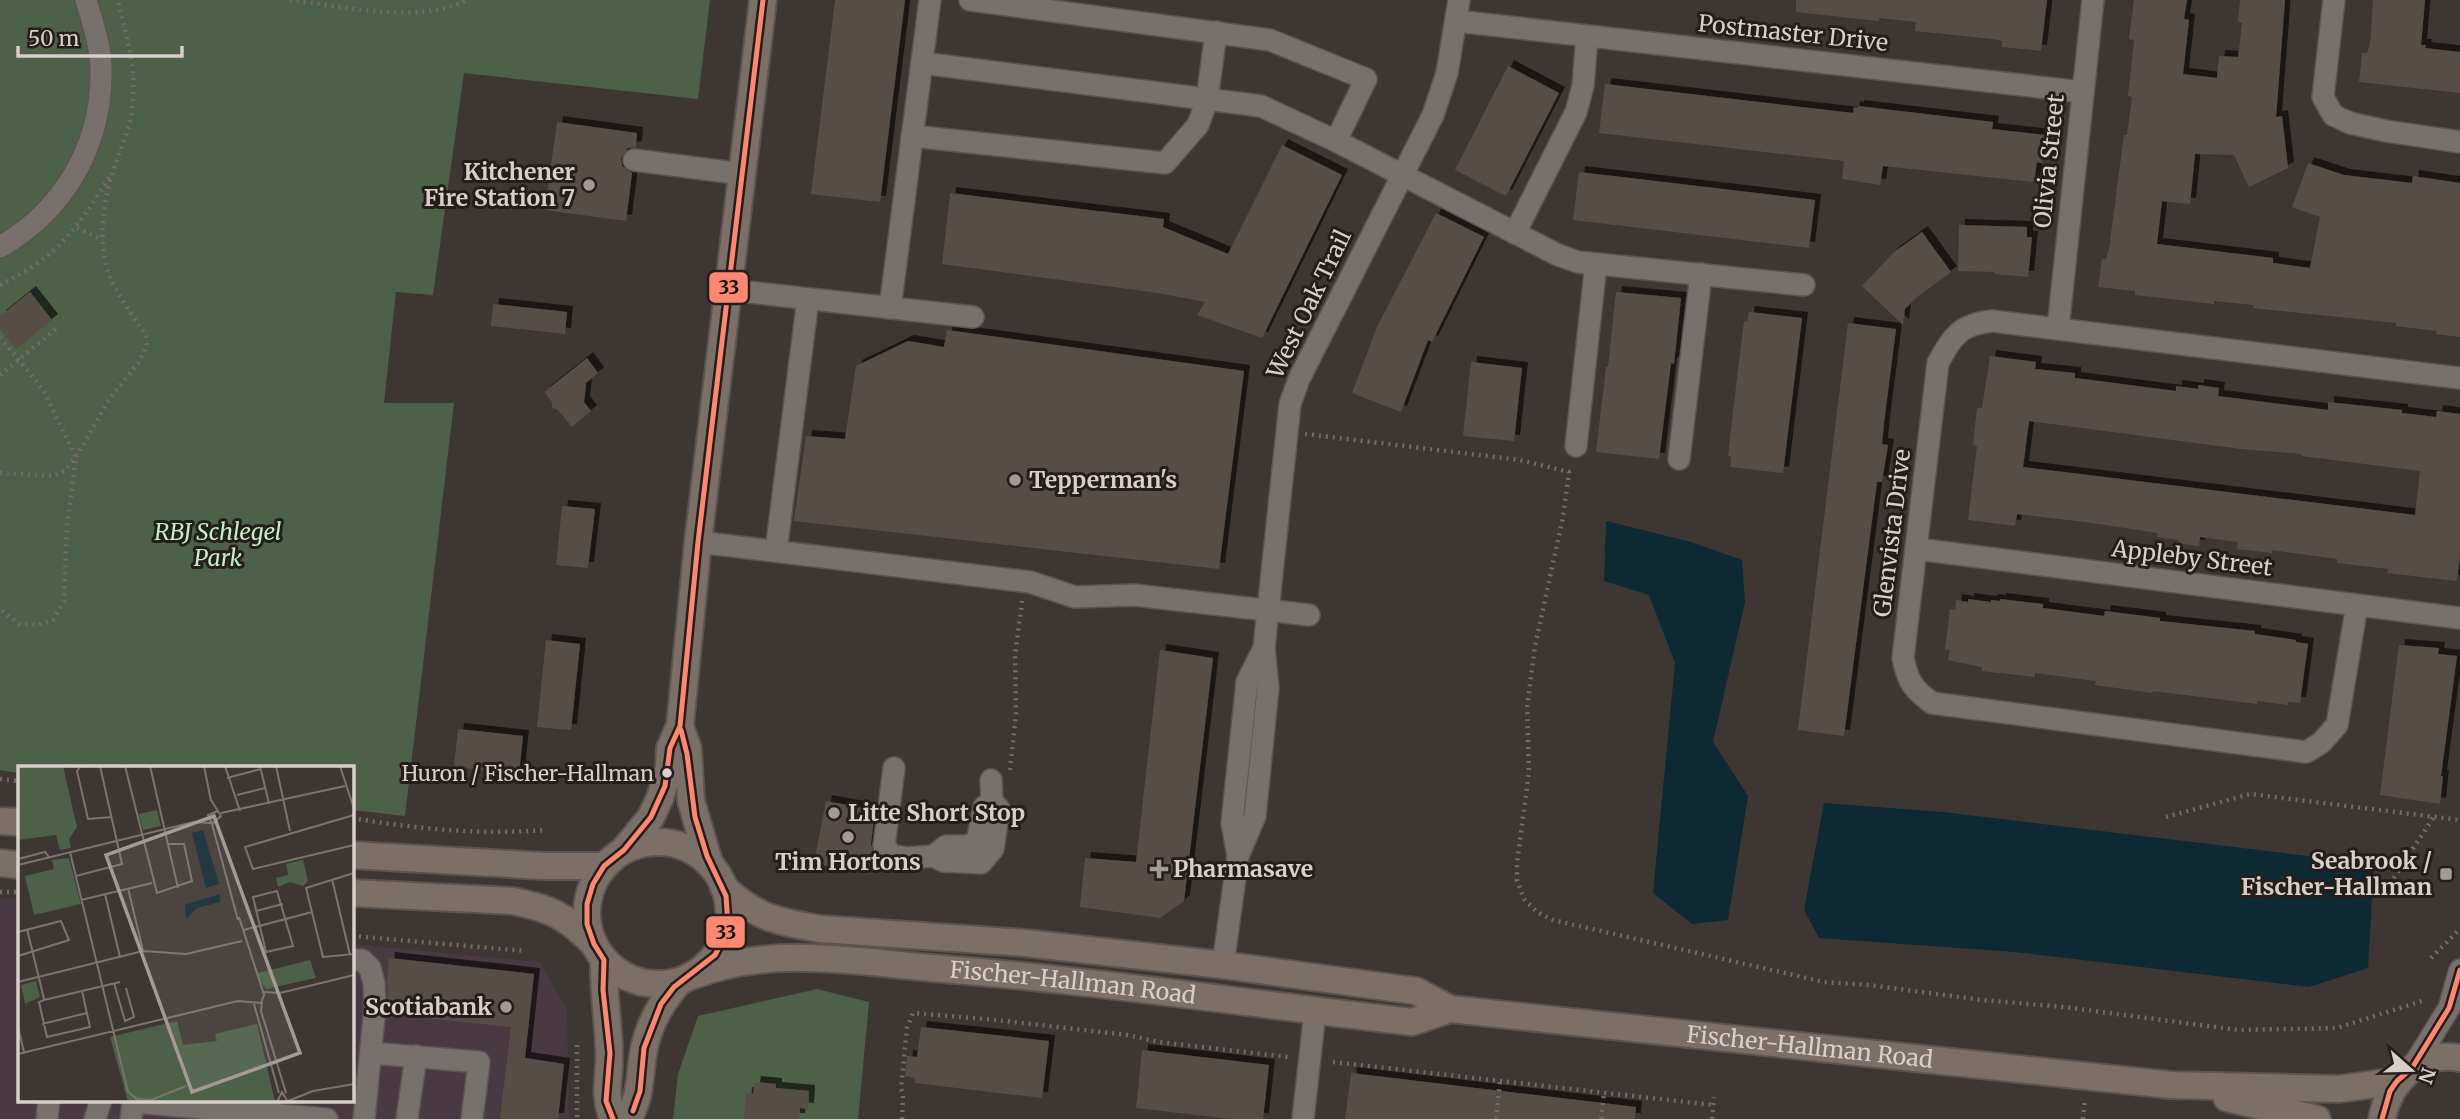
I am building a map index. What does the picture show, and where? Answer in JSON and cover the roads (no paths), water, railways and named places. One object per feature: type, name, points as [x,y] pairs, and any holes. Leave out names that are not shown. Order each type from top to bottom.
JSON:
[{"type":"main road","points":[[613,1119],[606,1101],[610,1053],[599,952],[587,925],[587,904],[593,884],[651,817],[660,798],[670,748],[680,726],[698,542],[763,0]]},
{"type":"main road","points":[[628,1119],[638,1103],[643,1052],[663,1000],[686,978],[710,961],[722,943],[728,923],[724,888],[709,862],[691,801],[688,750],[680,726]]},
{"type":"main road","points":[[0,821],[18,822]]},
{"type":"main road","points":[[354,855],[507,864],[614,858],[648,843],[673,843],[689,849],[709,862]]},
{"type":"main road","points":[[0,863],[18,865]]},
{"type":"main road","name":"Fischer-Hallman Road","points":[[724,888],[755,913],[810,927],[1025,943],[1223,965],[1416,991],[1450,1009],[2171,1086],[2339,1090],[2404,1075],[2434,1058],[2460,1058]]},
{"type":"main road","points":[[354,893],[513,901],[538,906],[572,922],[625,977],[652,984],[686,978]]},
{"type":"main road","name":"Fischer-Hallman Road","points":[[686,978],[720,965],[765,959],[811,958],[1029,975],[1412,1023],[1450,1009]]},
{"type":"main road","points":[[1150,989],[1170,972],[1202,976],[1223,965]]},
{"type":"main road","points":[[2382,1119],[2386,1102],[2404,1075]]},
{"type":"main road","name":"Fischer-Hallman Road","points":[[2171,1086],[2317,1119]]},
{"type":"street","points":[[0,247],[36,222],[58,199],[84,160],[93,137],[102,73],[86,0]]},
{"type":"street","points":[[890,308],[930,0]]},
{"type":"street","points":[[970,0],[1270,40],[1367,79],[1336,141]]},
{"type":"street","name":"Olivia Street","points":[[2058,328],[2093,0]]},
{"type":"street","points":[[2334,0],[2323,97],[2333,115],[2350,124],[2460,142]]},
{"type":"street","name":"Postmaster Drive","points":[[1458,11],[1587,36],[2083,92]]},
{"type":"street","name":"West Oak Trail","points":[[1223,965],[1238,856],[1231,824],[1247,682],[1264,648],[1290,404],[1299,379],[1403,176],[1441,95],[1458,11]]},
{"type":"street","points":[[912,135],[1165,163],[1198,125],[1207,100],[1216,32]]},
{"type":"street","points":[[1515,233],[1576,112],[1583,86],[1587,36]]},
{"type":"street","points":[[922,63],[1261,106],[1336,141],[1558,255],[1578,262],[1804,285]]},
{"type":"street","points":[[634,160],[743,174]]},
{"type":"street","points":[[1576,446],[1595,264]]},
{"type":"street","points":[[1679,459],[1701,274]]},
{"type":"street","points":[[730,290],[973,317]]},
{"type":"street","points":[[776,551],[808,299]]},
{"type":"street","name":"Glenvista Drive","points":[[2357,605],[2337,725],[2321,743],[2306,752],[1932,704],[1918,693],[1907,678],[1903,658],[1938,363],[1949,341],[1961,330],[1975,323],[1992,321],[2460,379]]},
{"type":"street","points":[[698,542],[1025,582],[1075,597],[1134,595],[1309,615]]},
{"type":"street","name":"Appleby Street","points":[[1917,549],[2460,618]]},
{"type":"street","points":[[894,768],[884,846],[893,856],[934,856],[946,846],[965,846],[977,842],[984,807],[997,787]]},
{"type":"street","points":[[354,960],[362,960],[370,968],[374,983],[375,1007],[364,1119]]},
{"type":"street","points":[[2404,1075],[2449,1007],[2460,970]]},
{"type":"street","points":[[1303,1119],[1315,1012]]},
{"type":"street","points":[[371,1053],[479,1062],[472,1119]]},
{"type":"street","points":[[407,1119],[416,1056]]},
{"type":"street","points":[[95,1119],[100,1102]]},
{"type":"street","points":[[132,1107],[199,1104],[257,1106],[278,1117],[317,1112]]},
{"type":"water","points":[[1606,521],[1691,542],[1742,560],[1745,602],[1713,742],[1748,796],[1728,920],[1692,924],[1653,893],[1675,663],[1649,595],[1604,581]]},
{"type":"water","points":[[1824,803],[1943,812],[2374,864],[2368,968],[2309,987],[2015,952],[1819,938],[1804,910]]},
{"type":"place","name":"Kitchener Fire Station 7","points":[[589,185]]},
{"type":"place","name":"Tepperman's","points":[[1015,480]]},
{"type":"place","name":"Huron / Fischer-Hallman","points":[[667,773]]},
{"type":"place","name":"Litte Short Stop","points":[[834,813]]},
{"type":"place","name":"Tim Hortons","points":[[848,837]]},
{"type":"place","name":"Pharmasave","points":[[1159,869]]},
{"type":"place","name":"Seabrook / Fischer-Hallman","points":[[2446,874]]},
{"type":"place","name":"Scotiabank","points":[[506,1007]]},
{"type":"park label","name":"RBJ Schlegel Park","points":[[218,545]]}]
